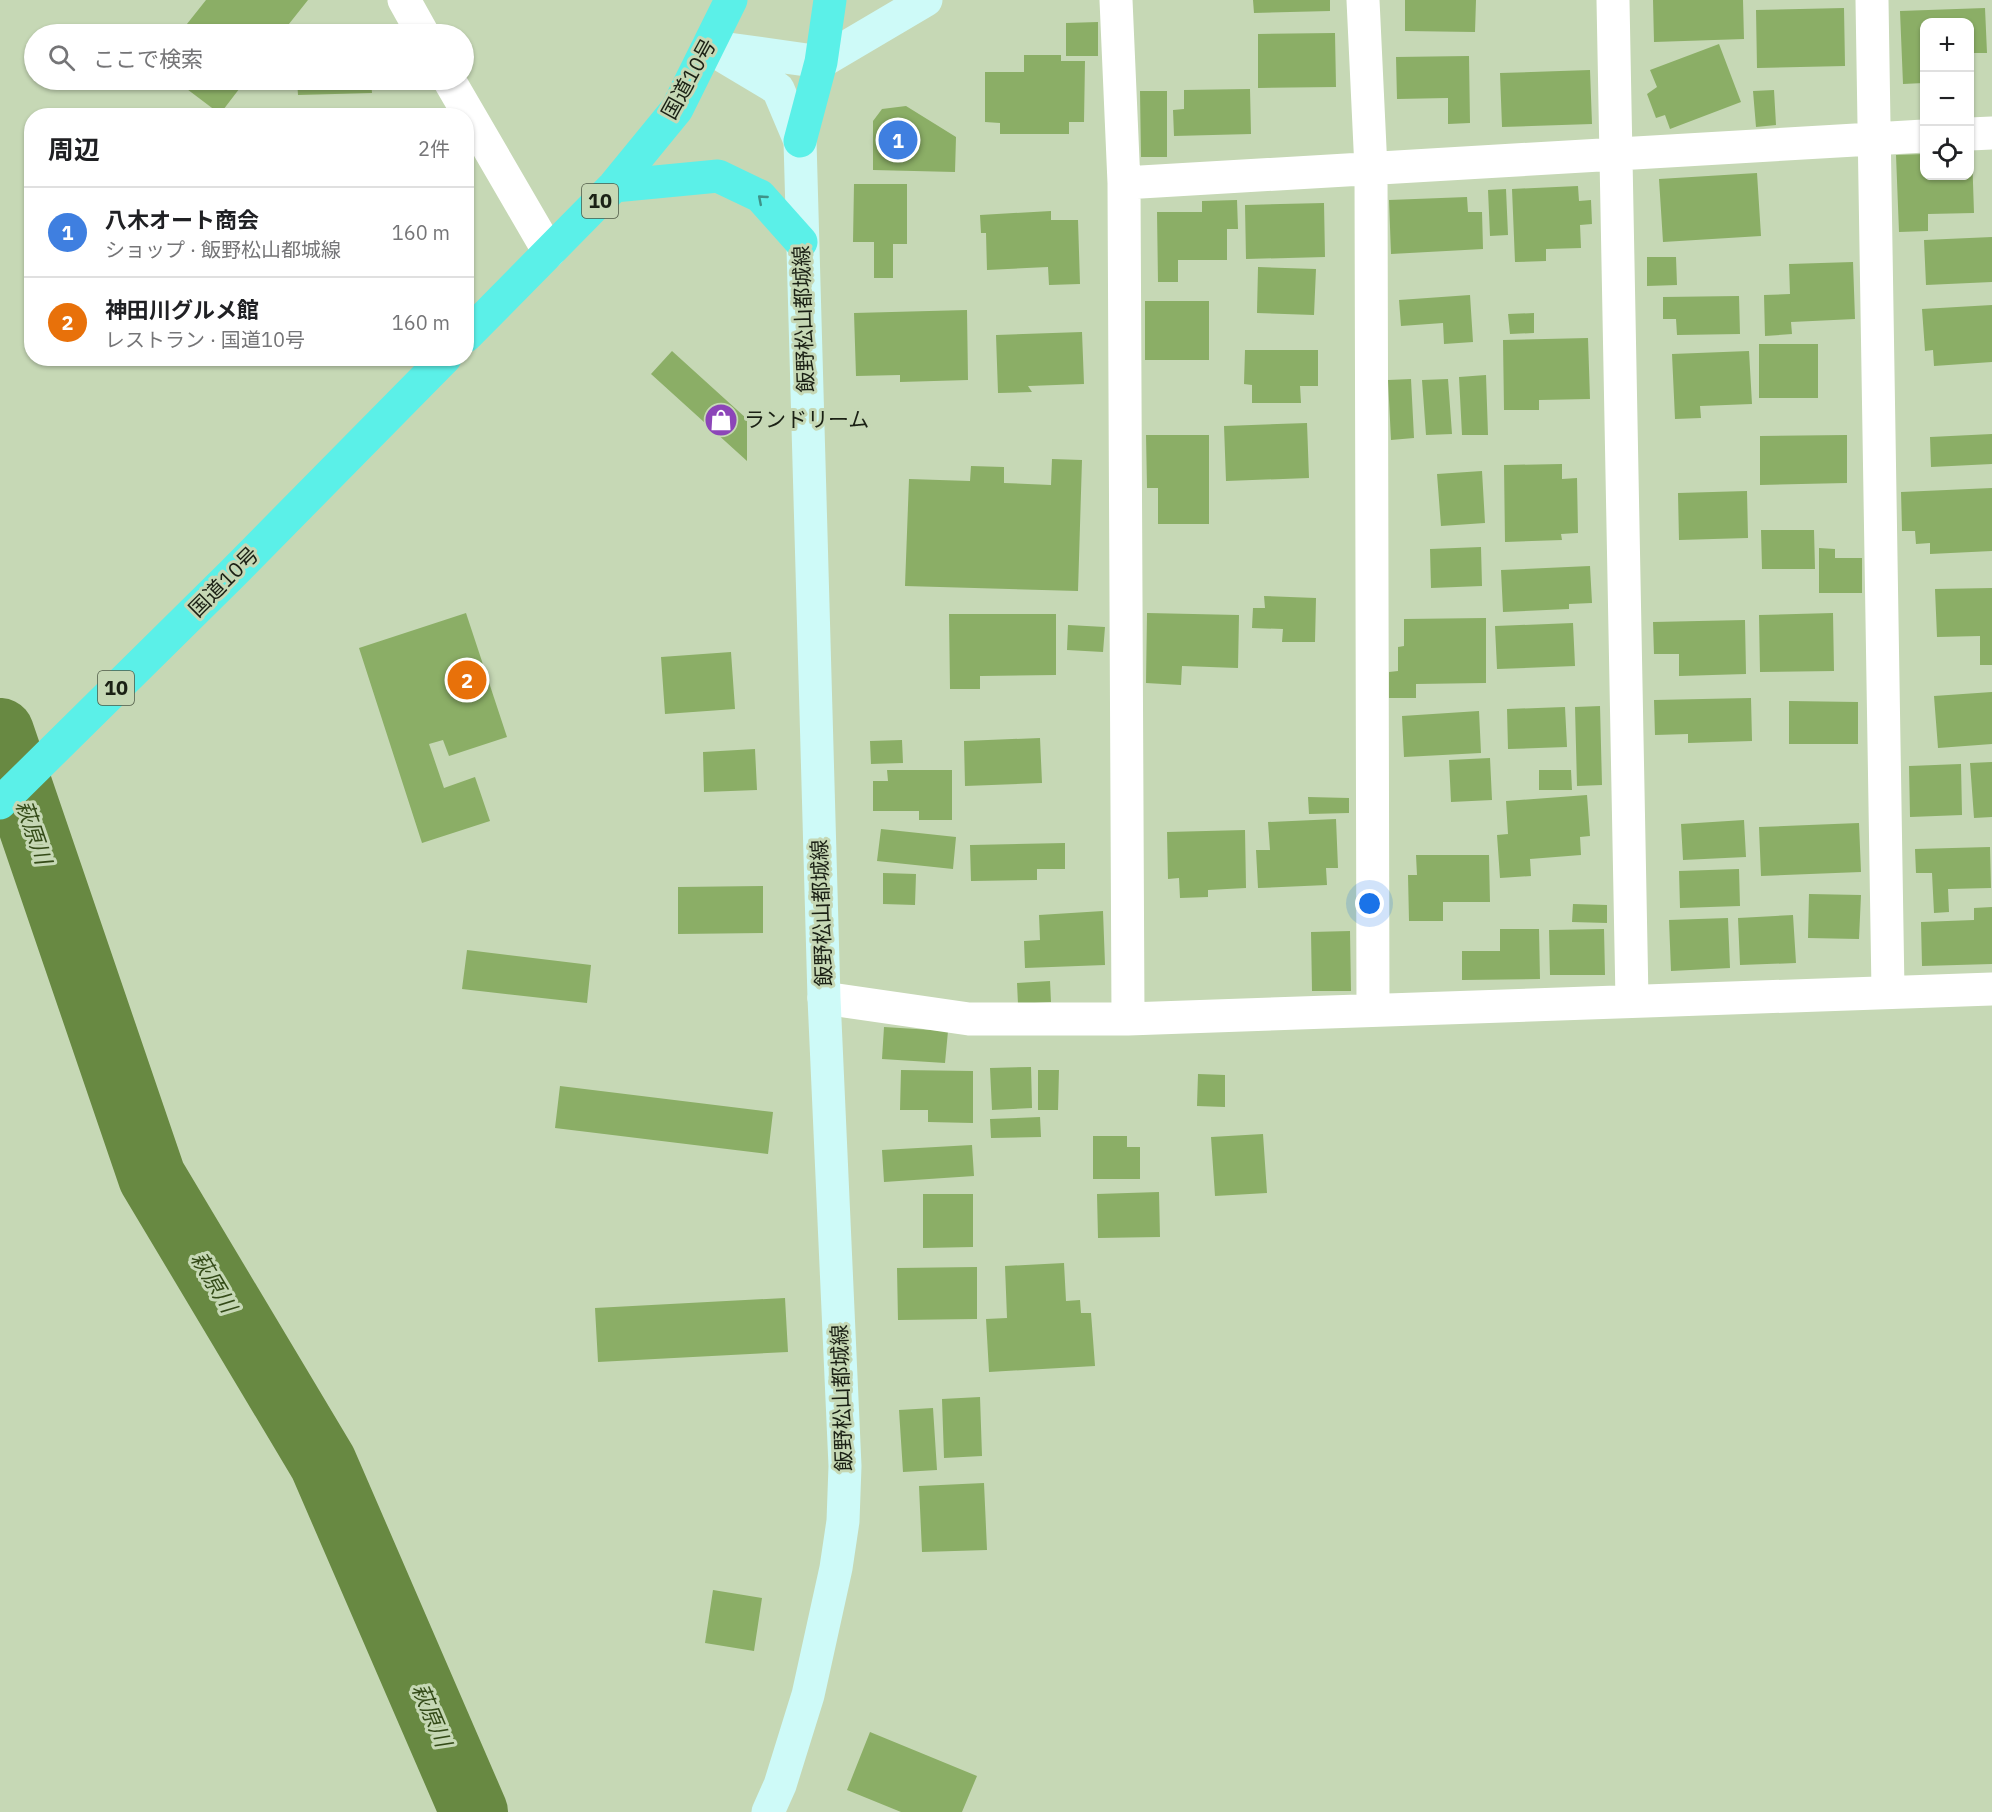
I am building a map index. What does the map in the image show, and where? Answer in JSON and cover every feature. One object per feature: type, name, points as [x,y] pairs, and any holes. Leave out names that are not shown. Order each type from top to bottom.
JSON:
[{"type":"highway","name":"国道10号","points":[[474,328],[614,186],[677,109],[731,0]]},
{"type":"highway","points":[[800,141],[821,62],[830,0]]},
{"type":"highway","points":[[614,186],[718,176],[760,196],[801,242]]},
{"type":"highway","name":"国道10号","points":[[0,802],[232,574],[436,366]]},
{"type":"main road","points":[[708,46],[821,62],[926,0]]},
{"type":"main road","name":"飯野松山都城線","points":[[708,46],[778,89],[800,141],[801,242],[825,998],[845,1466],[843,1521],[836,1568],[808,1695],[774,1798]]},
{"type":"street","points":[[404,0],[417,24]]},
{"type":"street","points":[[1116,0],[1124,183],[1128,1019]]},
{"type":"street","points":[[1363,0],[1371,169],[1374,1010]]},
{"type":"street","points":[[1613,0],[1632,1000]]},
{"type":"street","points":[[1872,0],[1888,991]]},
{"type":"street","points":[[455,90],[465,108]]},
{"type":"street","points":[[474,123],[549,252]]},
{"type":"street","points":[[1974,134],[1992,133]]},
{"type":"street","points":[[1124,183],[1920,136]]},
{"type":"street","points":[[825,998],[969,1019],[1128,1019],[1992,989]]},
{"type":"building","points":[[206,0],[308,0],[289,24],[187,24]]},
{"type":"building","points":[[1253,0],[1330,0],[1330,11],[1254,13]]},
{"type":"building","points":[[1405,0],[1476,0],[1475,32],[1405,31]]},
{"type":"building","points":[[1653,0],[1743,0],[1744,39],[1654,42]]},
{"type":"building","points":[[1844,8],[1845,66],[1757,68],[1756,10]]},
{"type":"building","points":[[1985,8],[1987,53],[1974,53],[1974,18],[1920,18],[1920,83],[1903,84],[1900,11]]},
{"type":"building","points":[[1098,22],[1098,56],[1066,56],[1066,23]]},
{"type":"building","points":[[1335,33],[1336,87],[1258,88],[1258,34]]},
{"type":"building","points":[[1719,44],[1741,102],[1670,129],[1665,115],[1656,118],[1647,94],[1657,87],[1650,70]]},
{"type":"building","points":[[1024,55],[1061,55],[1061,61],[1085,61],[1084,122],[1069,122],[1069,134],[1000,134],[1000,123],[985,122],[985,72],[1024,72]]},
{"type":"building","points":[[1469,56],[1470,123],[1448,124],[1448,98],[1397,99],[1396,57]]},
{"type":"building","points":[[1590,70],[1592,124],[1502,127],[1500,73]]},
{"type":"building","points":[[1250,89],[1251,134],[1174,136],[1173,110],[1184,109],[1184,90]]},
{"type":"building","points":[[188,90],[238,90],[225,108],[212,108]]},
{"type":"building","points":[[298,90],[372,90],[372,93],[298,95]]},
{"type":"building","points":[[1774,90],[1776,125],[1756,127],[1753,91]]},
{"type":"building","points":[[1140,91],[1167,91],[1167,157],[1141,157]]},
{"type":"building","points":[[906,106],[956,137],[955,172],[873,170],[873,121],[882,109]]},
{"type":"building","points":[[1920,154],[1920,180],[1973,180],[1974,213],[1928,214],[1928,231],[1899,232],[1896,155]]},
{"type":"building","points":[[1757,173],[1761,236],[1663,242],[1659,179]]},
{"type":"building","points":[[854,184],[907,184],[907,244],[893,244],[893,278],[874,278],[874,242],[853,242]]},
{"type":"building","points":[[1578,186],[1579,201],[1591,200],[1592,224],[1580,225],[1581,248],[1546,249],[1546,261],[1515,262],[1512,189]]},
{"type":"building","points":[[1506,189],[1508,235],[1490,236],[1488,190]]},
{"type":"building","points":[[1467,197],[1468,212],[1482,212],[1483,249],[1391,254],[1389,200]]},
{"type":"building","points":[[1237,200],[1238,229],[1227,229],[1227,260],[1178,260],[1178,282],[1158,282],[1157,212],[1202,212],[1202,201]]},
{"type":"building","points":[[1324,203],[1325,257],[1246,259],[1245,205]]},
{"type":"building","points":[[1051,211],[1051,220],[1078,220],[1080,284],[1049,285],[1048,267],[987,270],[986,233],[981,233],[980,215]]},
{"type":"building","points":[[1992,237],[1992,282],[1926,285],[1924,240]]},
{"type":"building","points":[[1647,257],[1676,257],[1677,285],[1647,286]]},
{"type":"building","points":[[1853,262],[1855,319],[1791,322],[1792,334],[1765,336],[1764,295],[1790,294],[1789,264]]},
{"type":"building","points":[[1258,267],[1316,269],[1314,315],[1257,313]]},
{"type":"building","points":[[1470,295],[1473,342],[1444,344],[1443,323],[1401,326],[1399,300]]},
{"type":"building","points":[[1739,296],[1740,334],[1677,335],[1676,319],[1663,319],[1663,297]]},
{"type":"building","points":[[1145,301],[1209,301],[1209,360],[1145,360]]},
{"type":"building","points":[[1992,305],[1992,362],[1934,366],[1933,350],[1925,351],[1922,309]]},
{"type":"building","points":[[967,310],[968,380],[900,382],[900,375],[856,376],[854,313]]},
{"type":"building","points":[[1534,313],[1534,333],[1510,334],[1508,314]]},
{"type":"building","points":[[1082,332],[1084,384],[1028,386],[1032,392],[998,393],[996,335]]},
{"type":"building","points":[[1588,338],[1590,399],[1539,400],[1539,410],[1504,410],[1503,340]]},
{"type":"building","points":[[1759,344],[1818,344],[1818,398],[1759,398]]},
{"type":"building","points":[[1245,350],[1318,350],[1318,386],[1300,386],[1301,403],[1252,403],[1252,385],[1244,384]]},
{"type":"building","points":[[672,351],[747,419],[747,461],[651,374]]},
{"type":"building","points":[[1749,351],[1752,404],[1700,406],[1701,418],[1675,419],[1672,354]]},
{"type":"building","points":[[1486,375],[1488,435],[1462,435],[1459,377]]},
{"type":"building","points":[[1411,379],[1414,438],[1391,440],[1388,380]]},
{"type":"building","points":[[1448,379],[1452,434],[1426,435],[1422,380]]},
{"type":"building","points":[[1307,423],[1309,478],[1226,481],[1224,426]]},
{"type":"building","points":[[1992,434],[1992,464],[1931,467],[1930,437]]},
{"type":"building","points":[[1146,435],[1209,435],[1209,524],[1158,524],[1158,488],[1147,488]]},
{"type":"building","points":[[1847,435],[1847,483],[1760,485],[1760,436]]},
{"type":"building","points":[[1052,459],[1082,460],[1078,591],[905,586],[909,479],[970,481],[971,466],[1004,467],[1004,483],[1051,485]]},
{"type":"building","points":[[1562,464],[1562,479],[1577,478],[1578,533],[1561,534],[1562,540],[1505,542],[1504,465]]},
{"type":"building","points":[[1482,471],[1485,523],[1441,526],[1437,474]]},
{"type":"building","points":[[1992,488],[1992,551],[1930,554],[1930,543],[1916,544],[1915,531],[1902,531],[1901,492]]},
{"type":"building","points":[[1747,491],[1748,538],[1679,540],[1678,493]]},
{"type":"building","points":[[1761,530],[1814,530],[1815,569],[1762,569]]},
{"type":"building","points":[[1481,547],[1482,586],[1431,588],[1430,549]]},
{"type":"building","points":[[1819,548],[1835,549],[1835,558],[1862,558],[1862,593],[1819,593]]},
{"type":"building","points":[[1590,566],[1592,603],[1569,604],[1569,609],[1503,612],[1501,570]]},
{"type":"building","points":[[1992,588],[1992,665],[1980,665],[1980,636],[1937,637],[1935,589]]},
{"type":"building","points":[[1264,596],[1316,598],[1315,642],[1282,642],[1283,629],[1252,628],[1253,608],[1265,608]]},
{"type":"building","points":[[466,613],[507,737],[449,756],[443,740],[429,744],[444,788],[475,777],[490,821],[422,843],[359,648]]},
{"type":"building","points":[[1147,613],[1239,615],[1238,668],[1182,666],[1181,685],[1146,683]]},
{"type":"building","points":[[1833,613],[1834,671],[1760,672],[1759,615]]},
{"type":"building","points":[[949,614],[1056,614],[1056,675],[980,676],[980,689],[950,689]]},
{"type":"building","points":[[1486,618],[1486,683],[1416,684],[1416,698],[1389,698],[1389,672],[1398,671],[1398,647],[1404,646],[1404,619]]},
{"type":"building","points":[[1745,620],[1746,674],[1679,676],[1679,654],[1654,654],[1653,622]]},
{"type":"building","points":[[1573,623],[1575,666],[1497,669],[1495,626]]},
{"type":"building","points":[[1068,625],[1105,627],[1103,652],[1067,650]]},
{"type":"building","points":[[731,652],[735,709],[665,714],[661,657]]},
{"type":"building","points":[[1992,692],[1992,744],[1938,748],[1934,696]]},
{"type":"building","points":[[1751,698],[1752,741],[1688,743],[1688,734],[1655,735],[1654,700]]},
{"type":"building","points":[[1789,701],[1858,702],[1858,744],[1789,744]]},
{"type":"building","points":[[1600,706],[1602,785],[1577,786],[1575,707]]},
{"type":"building","points":[[1565,707],[1567,747],[1508,749],[1507,709]]},
{"type":"building","points":[[1479,711],[1481,753],[1404,757],[1402,716]]},
{"type":"building","points":[[1040,738],[1042,783],[965,786],[964,741]]},
{"type":"building","points":[[902,740],[903,763],[871,764],[870,741]]},
{"type":"building","points":[[755,749],[757,790],[704,792],[703,752]]},
{"type":"building","points":[[1490,758],[1492,800],[1451,802],[1449,760]]},
{"type":"building","points":[[1992,762],[1992,817],[1974,818],[1970,763]]},
{"type":"building","points":[[1961,764],[1962,815],[1910,817],[1909,766]]},
{"type":"building","points":[[887,770],[952,770],[952,820],[919,820],[919,811],[873,811],[873,781],[888,781]]},
{"type":"building","points":[[1539,770],[1571,770],[1572,790],[1539,790]]},
{"type":"building","points":[[1587,795],[1590,836],[1580,837],[1581,855],[1530,859],[1531,876],[1500,878],[1497,835],[1508,834],[1506,801]]},
{"type":"building","points":[[1308,797],[1349,798],[1349,813],[1309,814]]},
{"type":"building","points":[[1336,819],[1338,868],[1326,868],[1327,885],[1258,888],[1256,850],[1270,850],[1268,822]]},
{"type":"building","points":[[1744,820],[1746,857],[1683,860],[1681,824]]},
{"type":"building","points":[[1859,823],[1861,872],[1761,876],[1759,827]]},
{"type":"building","points":[[881,829],[956,837],[953,869],[877,861]]},
{"type":"building","points":[[1245,830],[1246,888],[1208,890],[1208,897],[1180,898],[1179,878],[1168,879],[1167,832]]},
{"type":"building","points":[[1065,843],[1065,869],[1037,869],[1037,880],[971,881],[970,845]]},
{"type":"building","points":[[1990,847],[1991,888],[1948,889],[1949,912],[1934,913],[1932,873],[1916,873],[1915,849]]},
{"type":"building","points":[[1416,855],[1489,855],[1490,902],[1443,902],[1443,921],[1409,921],[1408,875],[1417,875]]},
{"type":"building","points":[[1739,869],[1740,906],[1680,908],[1679,871]]},
{"type":"building","points":[[883,873],[916,874],[915,905],[883,904]]},
{"type":"building","points":[[763,886],[763,933],[678,934],[678,887]]},
{"type":"building","points":[[1809,894],[1861,895],[1859,939],[1808,938]]},
{"type":"building","points":[[1573,904],[1607,905],[1607,923],[1572,922]]},
{"type":"building","points":[[1992,907],[1992,964],[1922,966],[1921,922],[1974,920],[1974,908]]},
{"type":"building","points":[[1103,911],[1105,965],[1025,968],[1024,941],[1040,940],[1039,915]]},
{"type":"building","points":[[1793,915],[1796,963],[1740,965],[1738,918]]},
{"type":"building","points":[[1728,918],[1730,968],[1671,971],[1669,920]]},
{"type":"building","points":[[1500,929],[1539,929],[1540,979],[1462,980],[1462,951],[1500,951]]},
{"type":"building","points":[[1604,929],[1605,975],[1550,975],[1549,930]]},
{"type":"building","points":[[1350,931],[1351,991],[1312,991],[1311,932]]},
{"type":"building","points":[[467,950],[591,965],[587,1003],[462,989]]},
{"type":"building","points":[[1050,981],[1051,1002],[1018,1004],[1017,983]]},
{"type":"building","points":[[884,1027],[948,1031],[945,1063],[882,1059]]},
{"type":"building","points":[[1031,1067],[1032,1108],[992,1110],[990,1068]]},
{"type":"building","points":[[901,1070],[973,1071],[973,1123],[928,1122],[928,1110],[900,1110]]},
{"type":"building","points":[[1038,1070],[1059,1070],[1058,1110],[1038,1110]]},
{"type":"building","points":[[1198,1074],[1225,1075],[1225,1107],[1197,1106]]},
{"type":"building","points":[[560,1086],[773,1112],[768,1154],[555,1128]]},
{"type":"building","points":[[1040,1117],[1041,1137],[991,1138],[990,1119]]},
{"type":"building","points":[[1263,1134],[1267,1193],[1215,1196],[1211,1137]]},
{"type":"building","points":[[1093,1136],[1127,1136],[1127,1147],[1140,1147],[1140,1179],[1093,1179]]},
{"type":"building","points":[[972,1145],[974,1176],[884,1182],[882,1150]]},
{"type":"building","points":[[1159,1192],[1160,1237],[1098,1238],[1097,1194]]},
{"type":"building","points":[[923,1194],[973,1194],[973,1247],[923,1248]]},
{"type":"building","points":[[1064,1263],[1066,1301],[1080,1300],[1081,1313],[1091,1313],[1095,1366],[989,1372],[986,1319],[1007,1318],[1005,1266]]},
{"type":"building","points":[[977,1267],[977,1319],[898,1320],[897,1268]]},
{"type":"building","points":[[785,1298],[788,1352],[598,1362],[595,1308]]},
{"type":"building","points":[[980,1397],[982,1456],[944,1458],[942,1399]]},
{"type":"building","points":[[933,1408],[937,1470],[903,1472],[899,1410]]},
{"type":"building","points":[[984,1483],[987,1550],[922,1552],[919,1486]]},
{"type":"building","points":[[713,1590],[762,1598],[754,1651],[705,1643]]},
{"type":"building","points":[[870,1732],[977,1776],[962,1812],[901,1812],[847,1790]]},
{"type":"waterway","name":"萩原川","points":[[0,732],[152,1177],[323,1463],[474,1812]]},
{"type":"place","name":"八木オート商会","points":[[898,140]]},
{"type":"place","name":"ランドリーム","points":[[721,420]]},
{"type":"place","name":"神田川グルメ館","points":[[467,680]]}]
